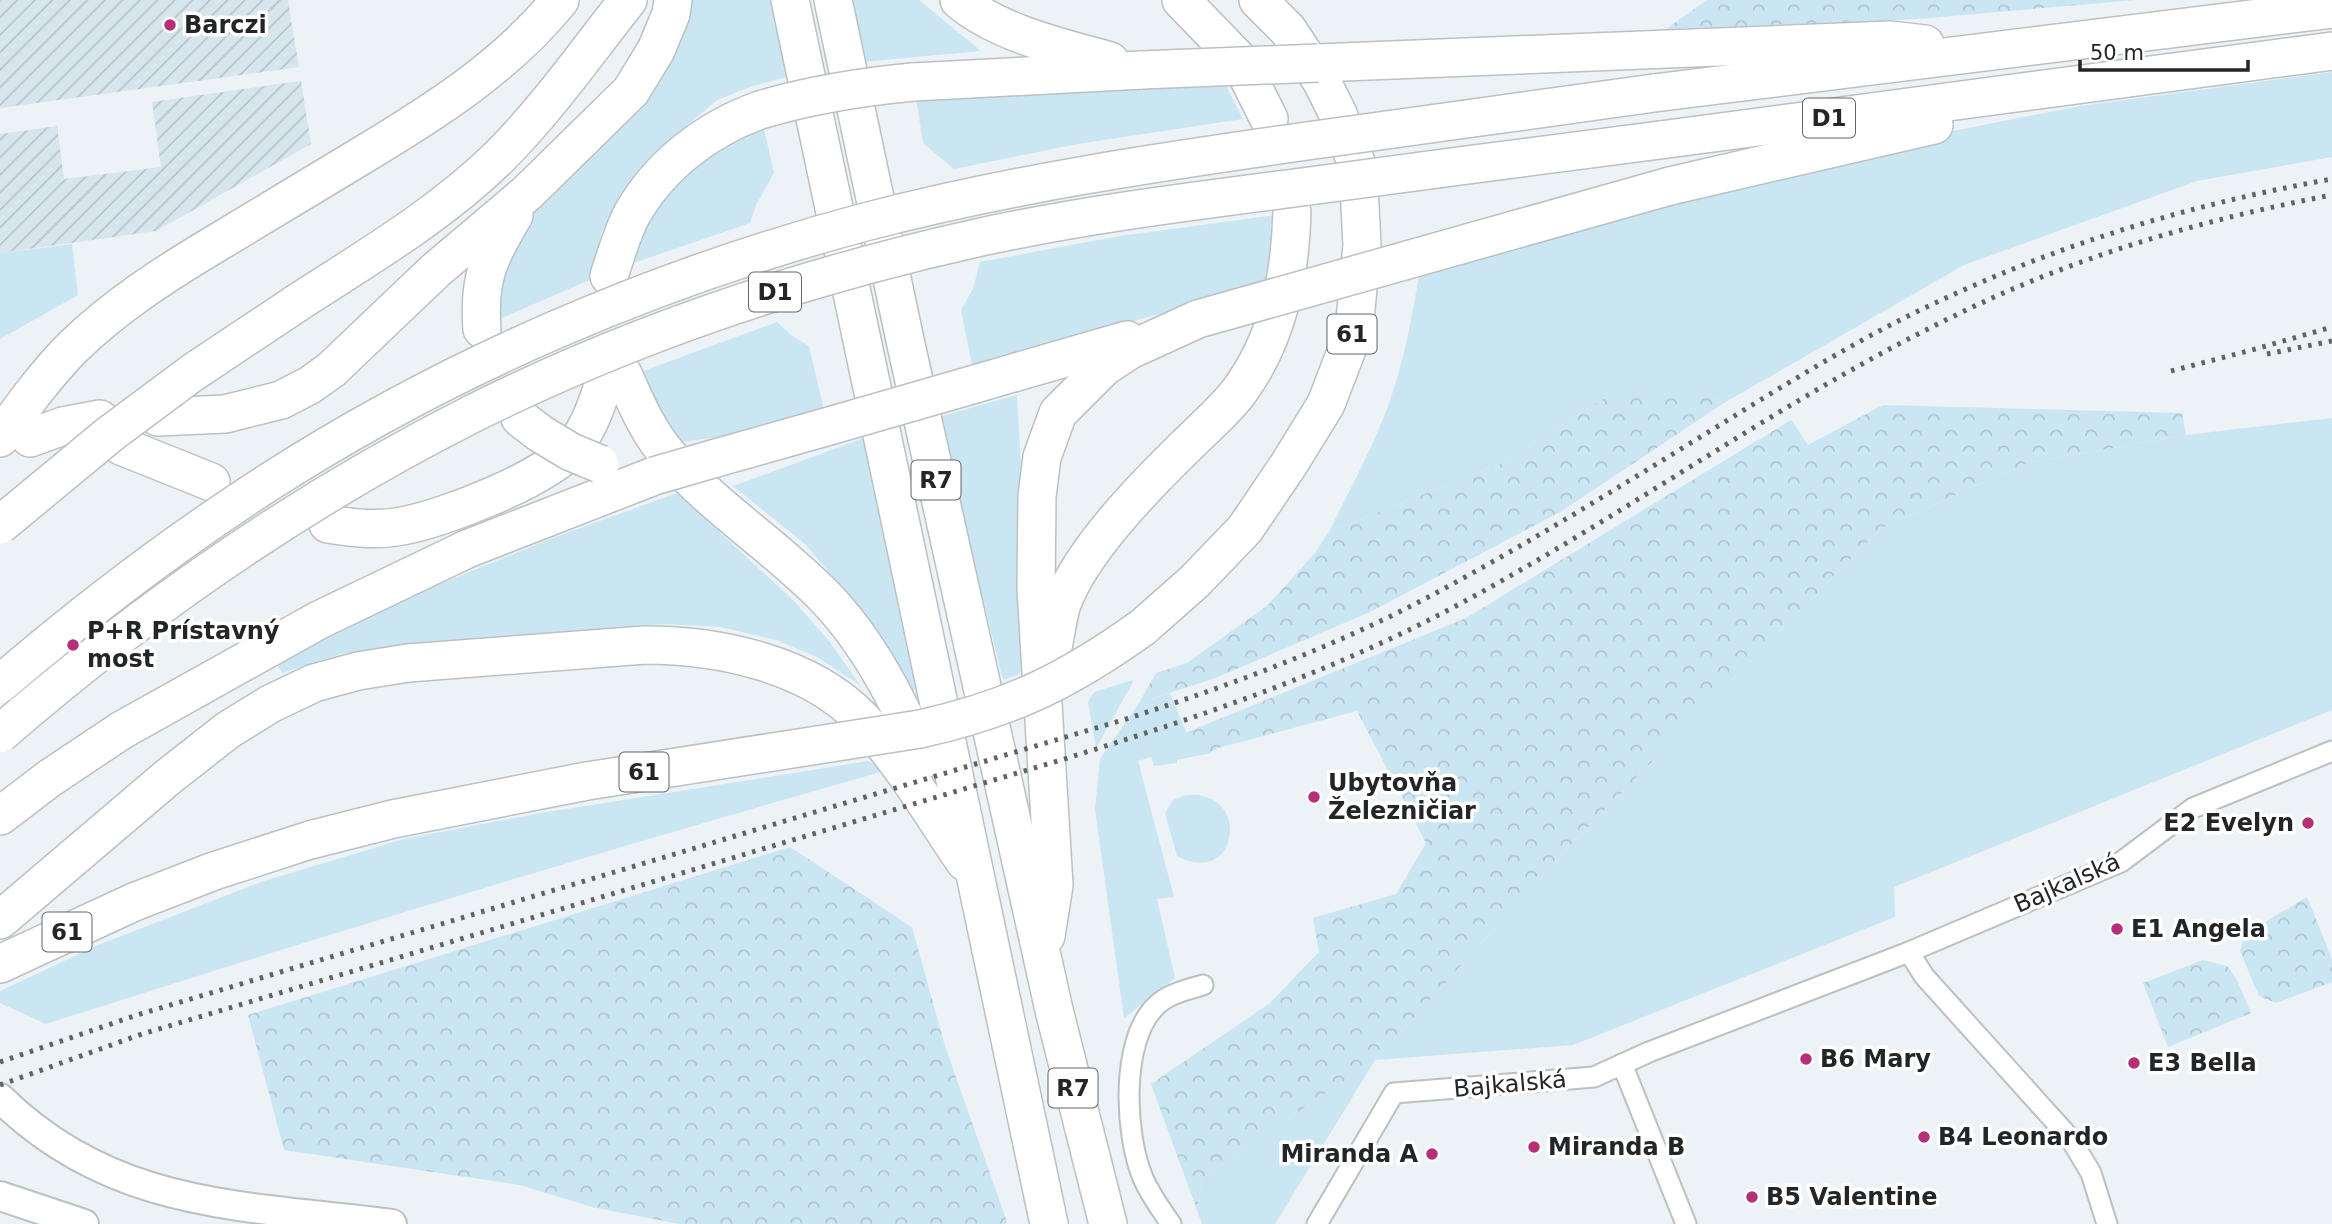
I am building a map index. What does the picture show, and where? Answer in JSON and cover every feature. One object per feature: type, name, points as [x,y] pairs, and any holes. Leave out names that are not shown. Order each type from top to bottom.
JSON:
[{"type":"highway","points":[[211,482],[100,434],[15,438],[33,393],[73,347],[116,311],[170,272],[461,92],[509,55],[540,25],[560,0]]},
{"type":"highway","points":[[0,525],[53,479],[192,373],[385,247],[446,202],[497,159],[540,115],[628,0]]},
{"type":"highway","points":[[158,417],[225,414],[252,408],[281,400],[331,370],[436,270],[527,193],[631,90],[656,50],[671,14],[673,0]]},
{"type":"highway","name":"R7","points":[[790,0],[1049,1224]]},
{"type":"highway","name":"R7","points":[[834,0],[905,340],[1043,958],[1108,1224]]},
{"type":"highway","points":[[959,0],[1004,26],[1048,44],[1142,70]]},
{"type":"highway","points":[[1181,0],[1240,61],[1269,119]]},
{"type":"highway","name":"61","points":[[0,964],[123,907],[214,872],[310,840],[381,822],[587,781],[920,729],[967,719],[1047,687],[1084,667],[1143,627],[1194,582],[1245,529],[1326,404],[1354,331],[1363,245],[1358,168],[1338,114],[1322,82],[1288,30],[1258,0]]},
{"type":"highway","name":"D1","points":[[0,684],[96,605],[192,533],[267,483],[450,378],[552,331],[653,291],[765,252],[866,222],[1053,180],[1156,162],[1654,93],[2332,9]]},
{"type":"highway","points":[[609,276],[631,217],[649,188],[669,166],[699,141],[722,126],[760,110],[844,90],[913,82],[1142,70],[1890,40],[1992,53]]},
{"type":"highway","name":"D1","points":[[0,734],[147,614],[226,560],[381,463],[471,415],[665,330],[772,293],[873,263],[981,237],[1163,205],[2332,51]]},
{"type":"highway","points":[[0,816],[50,778],[122,730],[319,620],[467,549],[653,476],[1670,186],[1938,124],[1998,96]]},
{"type":"highway","points":[[482,329],[480,307],[484,275],[494,249],[527,193]]},
{"type":"highway","points":[[1044,697],[1062,604],[1090,552],[1170,461],[1237,394],[1262,355],[1277,316],[1290,259],[1292,212]]},
{"type":"highway","points":[[1043,958],[1054,885],[1036,589],[1037,496],[1042,457],[1058,413],[1104,367],[1130,350],[1198,319]]},
{"type":"highway","points":[[328,524],[366,529],[402,526],[465,506],[543,471],[575,445],[613,378],[668,456],[701,488],[785,558],[859,635],[915,740],[975,876]]},
{"type":"highway","points":[[531,426],[571,452],[600,464],[625,472],[653,476]]},
{"type":"highway","points":[[0,920],[168,777],[228,730],[270,704],[314,683],[358,671],[436,661],[645,645],[677,645],[751,660],[795,674],[832,694],[860,718],[892,754],[975,876]]},
{"type":"main road","points":[[15,1112],[97,1168],[158,1191],[228,1206],[392,1224]]},
{"type":"main road","points":[[0,1196],[84,1224]]},
{"type":"street","name":"Bajkalská","points":[[1317,1224],[1394,1093],[1594,1077],[1909,952],[2121,862],[2193,808],[2332,751]]},
{"type":"street","points":[[1909,952],[1924,976],[2070,1139],[2091,1173],[2107,1224]]},
{"type":"street","points":[[1171,1224],[1142,1176],[1132,1138],[1131,1067],[1139,1031],[1153,1008],[1166,998],[1203,985]]},
{"type":"street","points":[[1622,1064],[1686,1224]]},
{"type":"shaded area","points":[[0,0],[288,0],[299,67],[0,108]]},
{"type":"shaded area","points":[[301,81],[311,144],[156,231],[0,253],[0,134],[57,126],[64,179],[161,167],[152,102]]},
{"type":"green space","points":[[690,0],[774,0],[790,76],[717,100],[660,148],[624,192],[601,233],[592,279],[495,321],[498,280],[521,229],[554,188],[612,137],[646,100],[676,53]]},
{"type":"green space","points":[[852,0],[919,0],[981,51],[863,62]]},
{"type":"green space","points":[[1707,0],[2136,0],[1918,19],[1666,29]]},
{"type":"green space","points":[[2332,72],[2332,157],[2197,181],[1964,265],[1724,403],[1707,394],[1611,394],[1502,463],[1329,532],[1374,441],[1389,404],[1406,344],[1419,275],[1812,159],[2080,106]]},
{"type":"green space","points":[[1225,84],[1243,119],[1077,144],[954,169],[923,143],[916,98]]},
{"type":"green space","points":[[763,125],[774,173],[756,205],[750,223],[625,266],[655,204],[695,161]]},
{"type":"green space","points":[[1275,215],[1270,284],[972,365],[961,310],[973,289],[980,262],[1120,236]]},
{"type":"green space","points":[[72,244],[78,295],[0,339],[0,253]]},
{"type":"green space","points":[[777,322],[809,346],[824,410],[724,436],[676,443],[635,374]]},
{"type":"green space","points":[[1675,390],[1707,394],[1724,403],[1562,511],[1370,612],[1218,677],[1139,703],[1156,673],[1187,663],[1268,605],[1315,553],[1329,532],[1502,463],[1611,394]]},
{"type":"green space","points":[[1017,395],[1032,664],[1017,675],[1003,680],[938,417]]},
{"type":"green space","points":[[1883,405],[2182,413],[2186,435],[2027,463],[1880,529],[1577,838],[1377,1058],[1202,1178],[1197,1210],[1151,1084],[1270,1003],[1319,952],[1313,918],[1396,894],[1426,843],[1357,711],[1196,756],[1185,733],[1466,618],[1791,420],[1808,445]]},
{"type":"green space","points":[[2332,418],[2332,710],[1894,887],[1895,917],[1573,1045],[1375,1060],[1275,1224],[1202,1224],[1197,1210],[1202,1178],[1377,1058],[1577,838],[1880,529],[2027,463],[2186,435]]},
{"type":"green space","points":[[867,437],[925,687],[909,691],[863,612],[805,544],[733,486]]},
{"type":"green space","points":[[677,493],[794,601],[829,641],[860,685],[817,657],[776,640],[721,627],[664,624],[391,646],[341,654],[282,673],[276,663],[418,593],[550,539]]},
{"type":"green space","points":[[1133,680],[1096,748],[1088,702],[1094,692]]},
{"type":"green space","points":[[1170,693],[1196,756],[1177,760],[1177,763],[1154,766],[1151,757],[1138,761],[1174,897],[1157,899],[1175,978],[1124,1018],[1095,809],[1100,759],[1139,703]]},
{"type":"green space","points":[[869,761],[884,771],[463,894],[46,1024],[0,1003],[0,991],[98,945],[264,881],[404,839],[535,814]]},
{"type":"green space","points":[[1186,795],[1201,795],[1217,803],[1226,814],[1230,827],[1229,841],[1222,853],[1212,861],[1196,862],[1177,856],[1165,813],[1173,800]]},
{"type":"green space","points":[[790,847],[912,927],[945,1046],[1007,1222],[1005,1224],[679,1224],[592,1207],[520,1185],[284,1150],[248,1015]]},
{"type":"green space","points":[[2307,897],[2332,959],[2332,982],[2276,1003],[2259,996],[2240,951],[2245,934]]},
{"type":"green space","points":[[2203,960],[2227,966],[2237,980],[2251,1013],[2168,1047],[2143,983]]},
{"type":"railway","points":[[0,1062],[137,1015],[1126,719],[1249,676],[1330,644],[1447,587],[1552,527],[1837,354],[1960,292],[2011,270],[2115,232],[2221,202],[2332,179]]},
{"type":"railway","points":[[0,1085],[142,1034],[1061,760],[1261,693],[1358,653],[1454,607],[1579,536],[1825,385],[1952,317],[2044,276],[2138,243],[2234,216],[2332,195]]},
{"type":"railway","points":[[2171,371],[2332,327]]},
{"type":"railway","points":[[2267,354],[2332,341]]},
{"type":"place","name":"Barczi","points":[[170,25]]},
{"type":"place","name":"P+R Prístavný most","points":[[73,645]]},
{"type":"place","name":"Ubytovňa Železničiar","points":[[1314,797]]},
{"type":"place","name":"E2 Evelyn","points":[[2308,823]]},
{"type":"place","name":"E1 Angela","points":[[2117,929]]},
{"type":"place","name":"B6 Mary","points":[[1806,1059]]},
{"type":"place","name":"E3 Bella","points":[[2134,1063]]},
{"type":"place","name":"B4 Leonardo","points":[[1924,1137]]},
{"type":"place","name":"Miranda B","points":[[1534,1147]]},
{"type":"place","name":"Miranda A","points":[[1432,1154]]},
{"type":"place","name":"B5 Valentine","points":[[1752,1197]]}]
